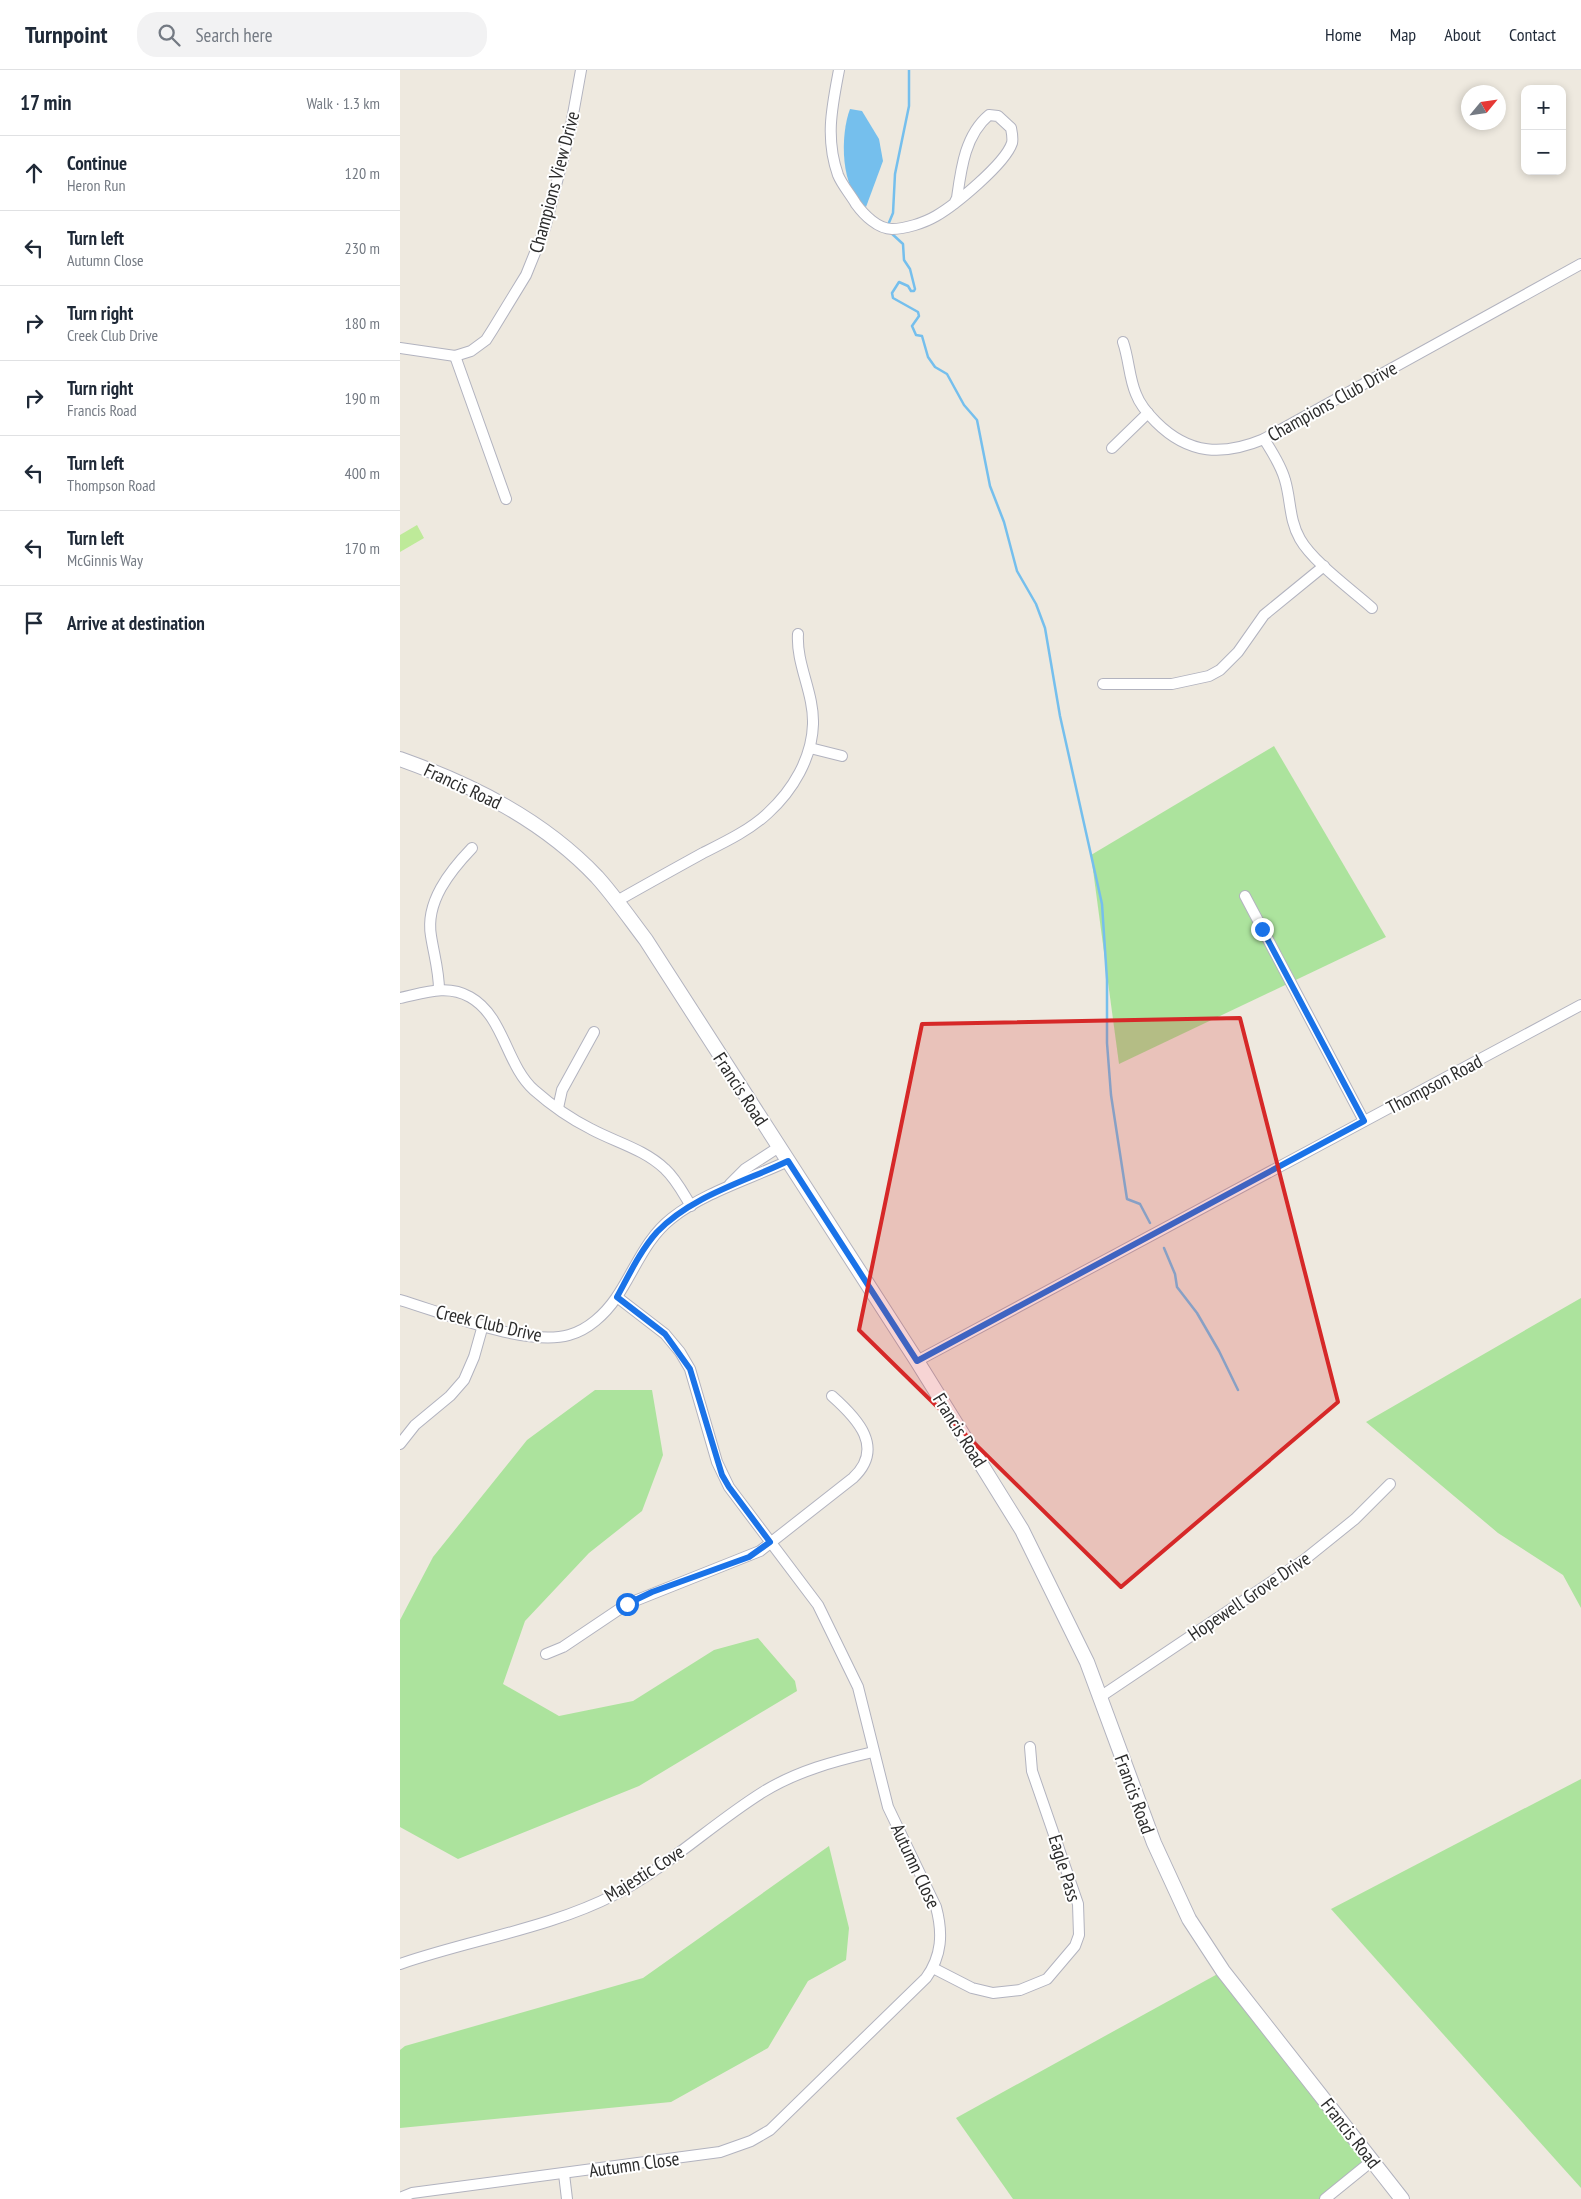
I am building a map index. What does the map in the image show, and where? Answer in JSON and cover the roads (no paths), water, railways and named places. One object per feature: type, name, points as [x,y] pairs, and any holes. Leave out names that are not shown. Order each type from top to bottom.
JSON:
[{"type":"street","name":"Champions View Drive","points":[[455,356],[471,351],[486,340],[520,286],[537,252],[570,131],[581,70]]},
{"type":"street","points":[[839,70],[830,123],[832,150],[838,176],[864,214],[884,228],[893,229],[918,223],[935,217],[954,204],[981,181],[1002,159],[1012,143],[1011,128],[998,116],[989,115],[981,122],[972,137],[963,160],[954,204]]},
{"type":"street","name":"Champions Club Drive","points":[[1123,342],[1134,391],[1148,414],[1170,436],[1205,449],[1226,450],[1240,448],[1264,439],[1581,264]]},
{"type":"street","points":[[400,348],[455,356],[506,499]]},
{"type":"street","points":[[1112,448],[1148,414]]},
{"type":"street","points":[[1264,439],[1282,470],[1288,491],[1291,515],[1300,539],[1308,552],[1372,608]]},
{"type":"street","points":[[1103,684],[1172,684],[1209,676],[1220,670],[1234,657],[1264,616],[1324,566]]},
{"type":"street","points":[[617,901],[730,839],[768,813],[797,780],[810,748],[813,723],[799,654],[798,634]]},
{"type":"street","points":[[810,748],[842,756]]},
{"type":"street","name":"Francis Road","points":[[400,759],[438,772],[515,811],[552,837],[578,858],[617,901],[646,940],[917,1361],[1022,1530],[1070,1625],[1100,1697],[1154,1843],[1189,1919],[1223,1971],[1402,2199]]},
{"type":"street","points":[[439,990],[439,972],[431,937],[431,912],[435,899],[448,877],[472,848]]},
{"type":"street","points":[[1245,896],[1364,1121]]},
{"type":"street","points":[[400,998],[439,990],[458,992],[480,1004],[489,1013],[514,1062],[533,1089],[590,1129],[649,1157],[665,1169],[681,1188],[691,1206]]},
{"type":"street","name":"Thompson Road","points":[[917,1361],[1581,1005]]},
{"type":"street","points":[[558,1108],[562,1090],[594,1032]]},
{"type":"street","name":"Creek Club Drive","points":[[725,1188],[745,1169],[779,1147]]},
{"type":"street","name":"Creek Club Drive","points":[[400,1300],[483,1325],[537,1338],[554,1338],[570,1335],[594,1322],[617,1297],[638,1257],[656,1234],[672,1218],[725,1188],[788,1161]]},
{"type":"street","name":"Autumn Close","points":[[400,2198],[412,2193],[720,2152],[751,2142],[770,2130],[933,1968],[940,1946],[940,1924],[936,1907],[888,1807],[858,1687],[841,1648],[818,1605],[722,1475],[690,1369],[665,1334],[617,1297]]},
{"type":"street","points":[[400,1444],[415,1424],[450,1396],[464,1380],[474,1357],[483,1325]]},
{"type":"street","points":[[546,1654],[563,1647],[627,1604],[652,1592],[749,1557],[862,1470],[868,1451],[866,1439],[861,1427],[832,1396]]},
{"type":"street","name":"Hopewell Grove Drive","points":[[1100,1697],[1304,1560],[1355,1519],[1390,1484]]},
{"type":"street","name":"Eagle Pass","points":[[933,1968],[972,1988],[993,1993],[1020,1990],[1047,1980],[1075,1946],[1078,1935],[1078,1904],[1032,1771],[1030,1746]]},
{"type":"street","name":"Majestic Cove","points":[[400,1964],[443,1949],[554,1921],[586,1908],[617,1893],[647,1875],[764,1792],[806,1771],[873,1752]]},
{"type":"street","points":[[1325,2199],[1373,2160]]},
{"type":"street","points":[[564,2174],[567,2199]]},
{"type":"water","points":[[850,109],[862,111],[879,139],[883,161],[866,207],[857,199],[851,188],[844,161],[845,133]]},
{"type":"waterway","points":[[888,225],[893,213],[895,174],[909,106],[909,70]]},
{"type":"waterway","points":[[890,232],[903,244],[904,260],[910,269],[915,289],[911,291],[908,286],[899,282],[892,293],[893,298],[918,312],[919,316],[912,326],[916,335],[922,336],[928,357],[935,367],[947,374],[964,405],[977,420],[990,486],[1004,522],[1017,571],[1036,604],[1045,628],[1060,716],[1102,904],[1107,980],[1107,1043],[1111,1095],[1127,1199],[1140,1204],[1150,1223]]},
{"type":"waterway","points":[[1164,1248],[1175,1274],[1177,1287],[1197,1313],[1219,1351],[1238,1390]]}]
